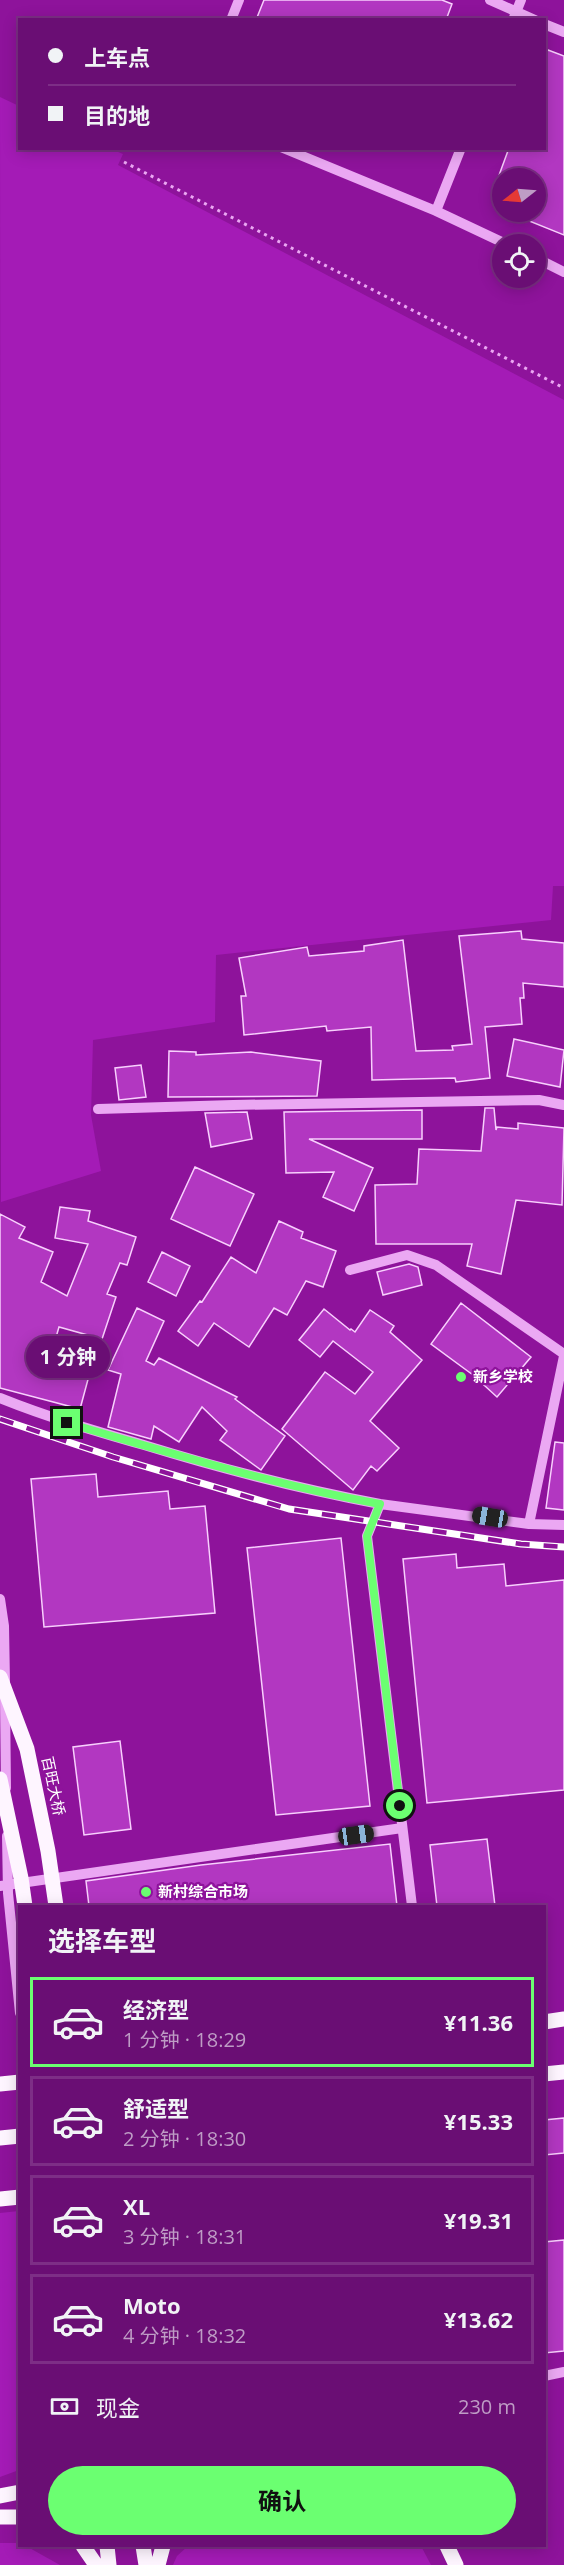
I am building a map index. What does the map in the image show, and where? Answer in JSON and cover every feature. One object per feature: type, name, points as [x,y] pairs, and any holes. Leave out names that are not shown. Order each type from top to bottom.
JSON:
[{"type":"main road","name":"百旺大桥","points":[[0,1677],[27,1749],[48,1851],[56,1905]]},
{"type":"main road","points":[[0,1779],[25,1905]]},
{"type":"main road","points":[[546,2022],[564,2019]]},
{"type":"main road","points":[[546,2074],[564,2072]]},
{"type":"main road","points":[[0,2084],[18,2082]]},
{"type":"main road","points":[[0,2138],[18,2136]]},
{"type":"main road","points":[[0,2199],[18,2197]]},
{"type":"main road","points":[[0,2496],[18,2492]]},
{"type":"main road","points":[[0,2517],[18,2517]]},
{"type":"main road","points":[[84,2547],[96,2565]]},
{"type":"main road","points":[[107,2547],[109,2565]]},
{"type":"main road","points":[[143,2547],[146,2565]]},
{"type":"main road","points":[[158,2565],[163,2547]]},
{"type":"main road","points":[[447,2547],[456,2565]]},
{"type":"main road","points":[[460,2547],[463,2565]]},
{"type":"street","points":[[232,18],[239,0]]},
{"type":"street","points":[[490,0],[514,15],[521,0]]},
{"type":"street","points":[[546,25],[564,32]]},
{"type":"street","points":[[288,150],[436,211],[492,237]]},
{"type":"street","points":[[436,211],[460,150]]},
{"type":"street","points":[[546,263],[564,272]]},
{"type":"street","points":[[98,1110],[233,1105],[539,1100],[564,1105]]},
{"type":"street","points":[[350,1270],[407,1254],[436,1265],[564,1355],[529,1524]]},
{"type":"street","points":[[0,1398],[47,1417],[189,1459],[313,1492],[380,1504],[529,1524],[564,1525]]},
{"type":"street","points":[[380,1504],[367,1536],[412,1905]]},
{"type":"street","points":[[0,1599],[4,1626],[4,1886],[18,1997]]},
{"type":"street","points":[[4,1886],[402,1828]]},
{"type":"street","points":[[546,2376],[564,2372]]},
{"type":"path","points":[[124,162],[564,388]]},
{"type":"shaded area","points":[[0,97],[18,106],[18,150],[113,150],[123,154],[118,165],[564,400],[564,886],[553,886],[551,920],[216,955],[215,1022],[93,1040],[91,1115],[101,1171],[1,1202]]},
{"type":"shaded area","points":[[18,2211],[18,2470],[0,2477],[0,2213]]},
{"type":"shaded area","points":[[0,2543],[18,2543],[18,2547],[28,2547],[60,2565],[0,2565]]},
{"type":"shaded area","points":[[187,2547],[422,2547],[431,2565],[173,2565],[177,2556]]},
{"type":"building","points":[[264,0],[442,0],[452,4],[447,18],[257,18]]},
{"type":"building","points":[[548,50],[564,56],[564,235],[532,222],[546,222],[546,168],[502,168],[508,150],[546,150],[546,54]]},
{"type":"building","points":[[521,931],[522,939],[564,943],[564,987],[523,983],[524,998],[520,998],[522,1024],[485,1027],[490,1078],[456,1082],[455,1078],[372,1080],[371,1027],[327,1031],[326,1026],[244,1035],[241,996],[246,996],[239,958],[307,947],[309,956],[364,951],[364,946],[403,940],[416,1051],[453,1050],[452,1046],[472,1044],[459,936]]},
{"type":"building","points":[[514,1039],[564,1050],[560,1087],[507,1076]]},
{"type":"building","points":[[169,1051],[196,1052],[196,1055],[251,1052],[321,1061],[317,1096],[168,1097]]},
{"type":"building","points":[[141,1065],[146,1097],[119,1100],[115,1068]]},
{"type":"building","points":[[485,1108],[494,1108],[496,1130],[497,1127],[518,1129],[518,1123],[564,1128],[562,1205],[516,1200],[501,1274],[467,1266],[472,1244],[376,1244],[375,1185],[417,1184],[419,1149],[481,1151]]},
{"type":"building","points":[[422,1110],[422,1139],[309,1139],[373,1168],[354,1211],[323,1197],[334,1172],[286,1173],[284,1112]]},
{"type":"building","points":[[247,1112],[252,1139],[211,1147],[205,1113]]},
{"type":"building","points":[[195,1167],[254,1194],[230,1246],[171,1219]]},
{"type":"building","points":[[60,1207],[90,1211],[88,1221],[136,1237],[127,1265],[120,1263],[107,1294],[116,1297],[102,1339],[59,1327],[49,1361],[90,1372],[80,1409],[0,1388],[0,1214],[25,1227],[19,1238],[53,1252],[41,1282],[67,1296],[88,1244],[55,1238]]},
{"type":"building","points":[[279,1221],[303,1232],[301,1238],[336,1251],[323,1287],[306,1281],[287,1315],[274,1308],[249,1347],[214,1323],[198,1346],[178,1331],[200,1301],[202,1302],[231,1257],[256,1273]]},
{"type":"building","points":[[162,1252],[190,1266],[176,1296],[148,1282]]},
{"type":"building","points":[[409,1264],[418,1267],[422,1285],[383,1295],[377,1272]]},
{"type":"building","points":[[461,1303],[531,1357],[497,1397],[473,1375],[431,1344]]},
{"type":"building","points":[[137,1308],[164,1321],[146,1361],[154,1365],[159,1358],[237,1397],[235,1399],[285,1436],[261,1470],[220,1440],[227,1431],[202,1407],[179,1442],[154,1426],[151,1439],[108,1427],[121,1374],[108,1370]]},
{"type":"building","points":[[324,1309],[355,1332],[370,1310],[394,1326],[390,1332],[422,1360],[370,1421],[399,1448],[377,1471],[371,1466],[353,1490],[282,1429],[325,1372],[355,1394],[373,1372],[333,1341],[320,1357],[299,1340]]},
{"type":"building","points":[[555,1442],[564,1443],[564,1510],[546,1508]]},
{"type":"building","points":[[96,1474],[98,1497],[168,1491],[170,1509],[205,1506],[215,1613],[44,1627],[31,1479]]},
{"type":"building","points":[[341,1538],[370,1806],[276,1815],[247,1548]]},
{"type":"building","points":[[456,1554],[457,1568],[504,1564],[506,1586],[564,1580],[564,1790],[427,1803],[403,1559]]},
{"type":"building","points":[[120,1741],[131,1829],[84,1835],[73,1747]]},
{"type":"building","points":[[487,1839],[495,1905],[437,1905],[430,1845]]},
{"type":"building","points":[[390,1844],[397,1905],[89,1905],[86,1881],[201,1865]]},
{"type":"building","points":[[564,2118],[564,2153],[546,2155],[546,2120]]},
{"type":"building","points":[[564,2240],[564,2351],[546,2353],[546,2242]]},
{"type":"railway","points":[[0,1419],[113,1457],[289,1509],[521,1544],[564,1547]]},
{"type":"place","name":"新乡学校","points":[[461,1377]]},
{"type":"place","name":"新村综合市场","points":[[146,1892]]},
{"type":"route","points":[[67,1423],[313,1492],[380,1504],[367,1536],[400,1806]]}]
